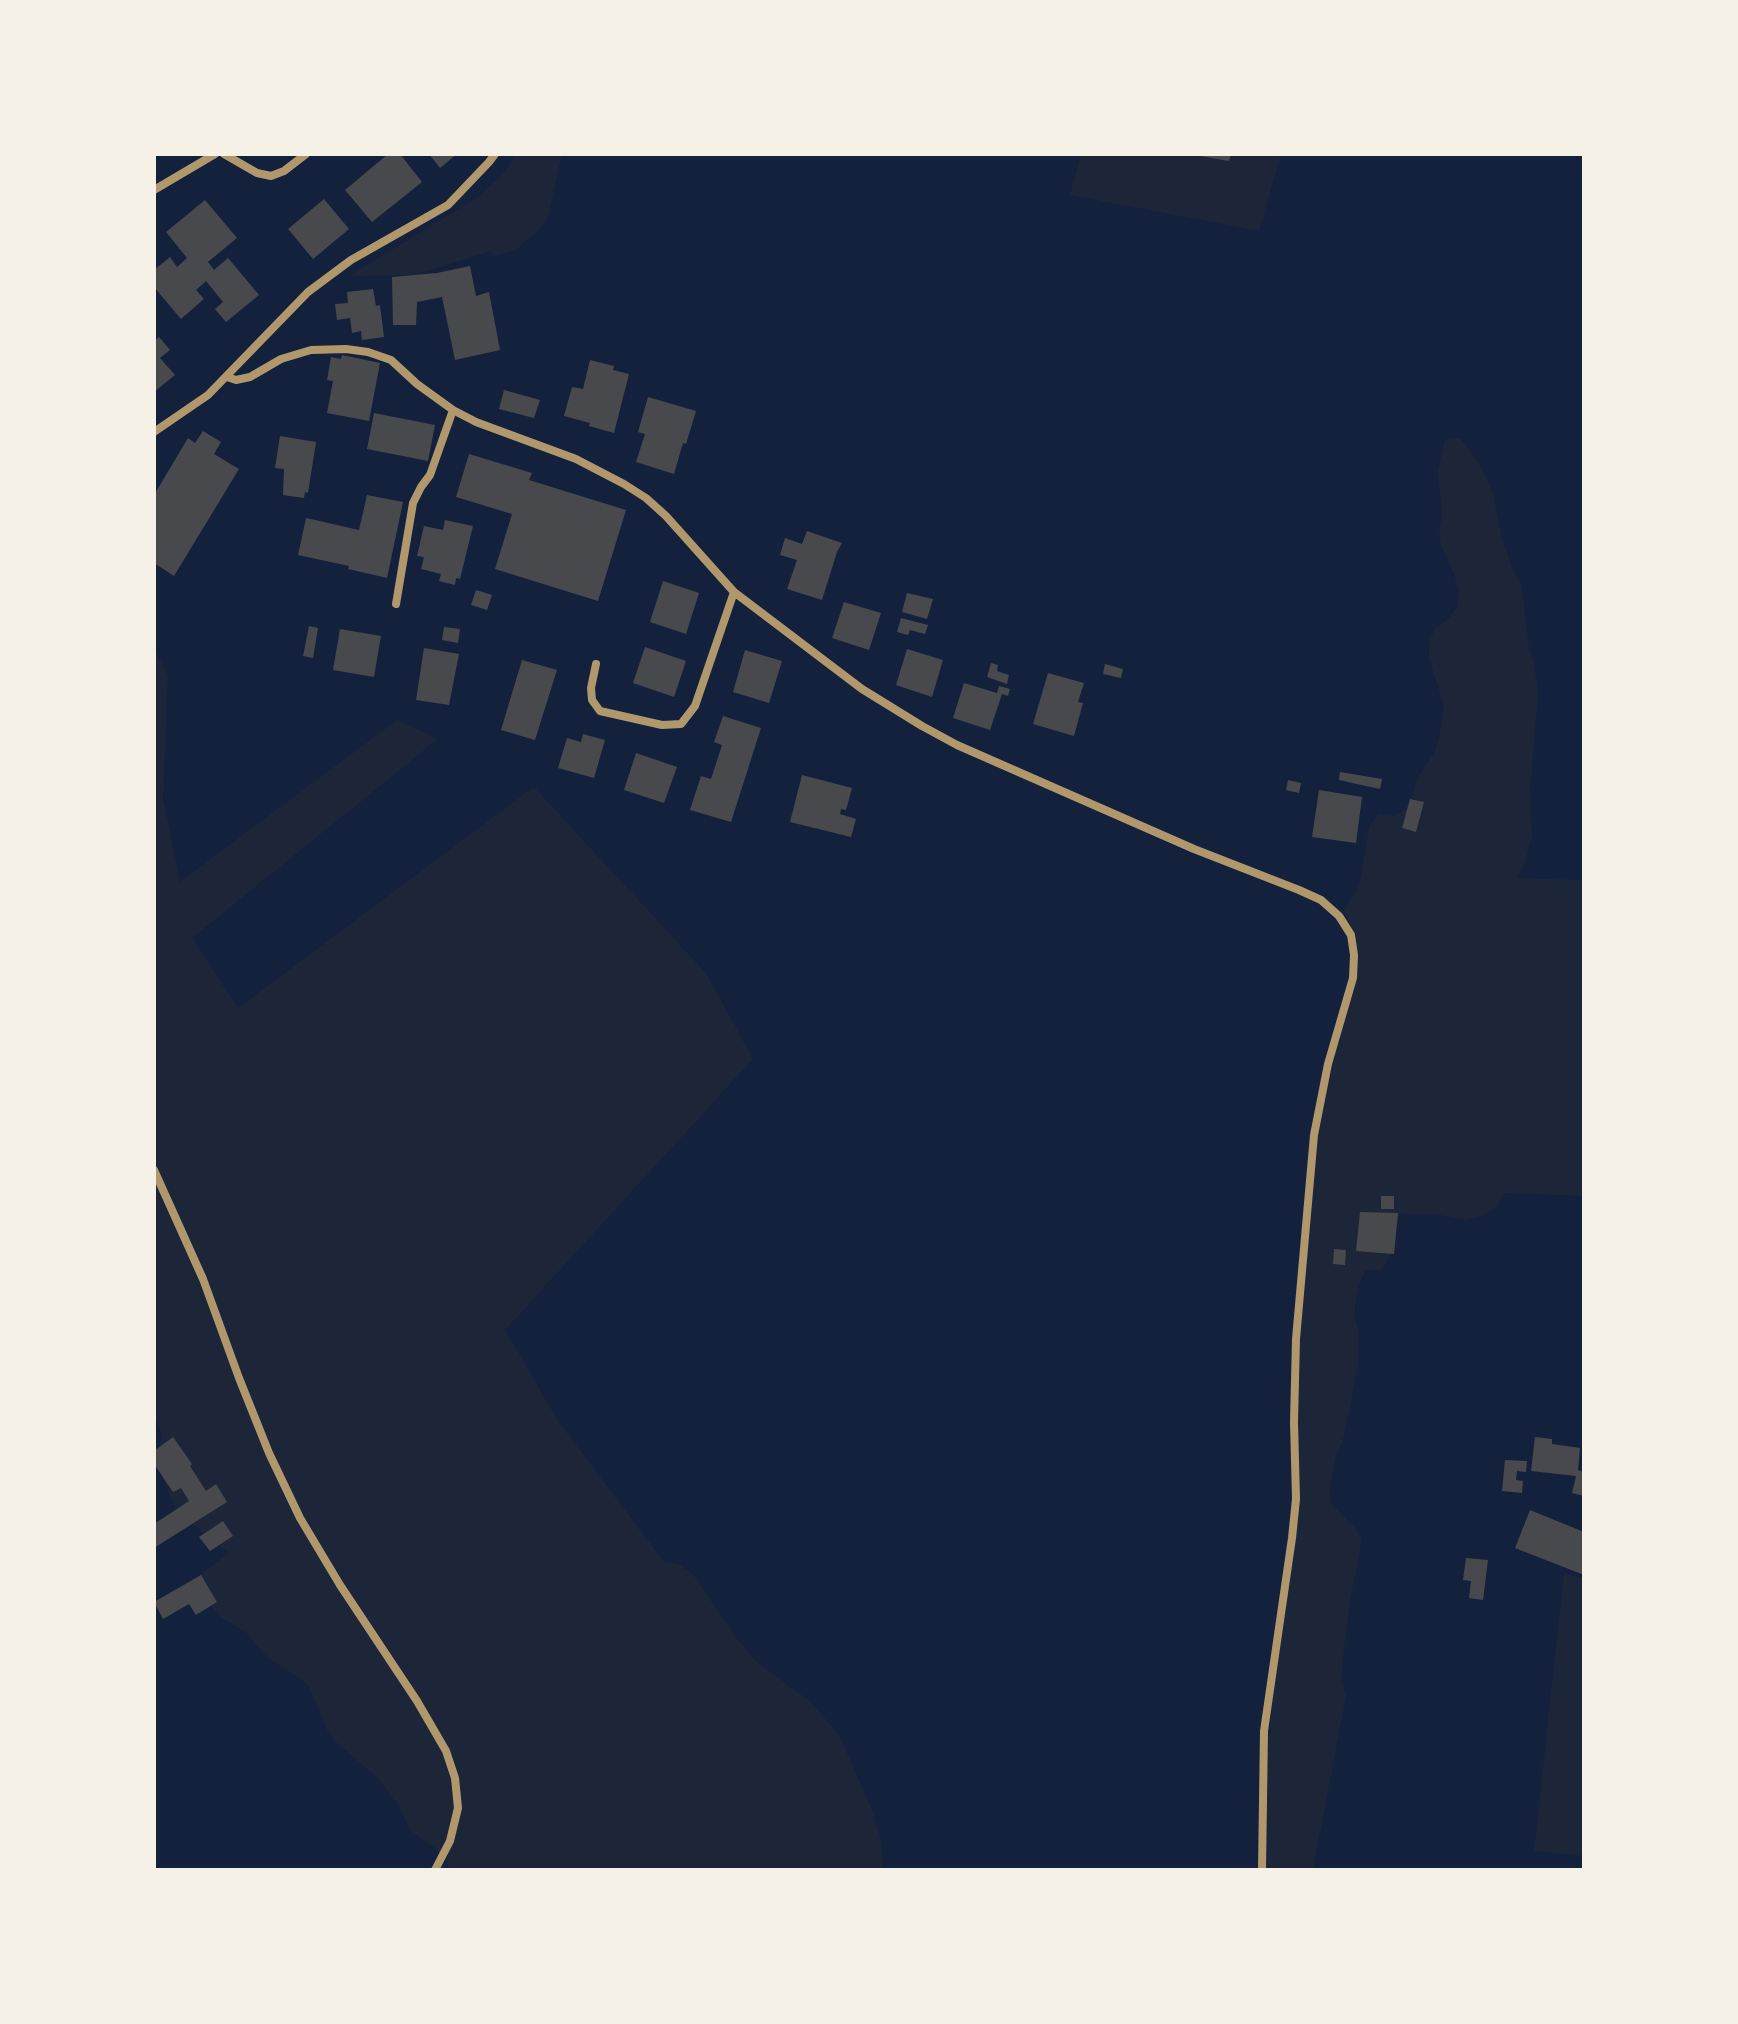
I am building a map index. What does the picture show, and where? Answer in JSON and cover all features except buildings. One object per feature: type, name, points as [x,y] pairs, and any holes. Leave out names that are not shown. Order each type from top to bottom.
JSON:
[{"type":"street","points":[[154,190],[215,154]]},
{"type":"street","points":[[224,154],[257,173],[271,176],[284,171],[306,154]]},
{"type":"street","points":[[154,432],[189,409],[227,377],[308,292],[351,260],[448,205],[495,154]]},
{"type":"street","points":[[227,377],[236,380],[250,377],[281,359],[311,350],[346,349],[391,360],[453,410],[500,433],[576,459],[646,498],[734,592],[862,689],[922,726],[957,745],[1181,844],[1321,900],[1339,916],[1351,935],[1353,978],[1328,1064],[1314,1135],[1296,1339],[1296,1499],[1264,1731],[1262,1870]]},
{"type":"street","points":[[396,604],[413,503],[430,475],[453,410]]},
{"type":"street","points":[[596,664],[592,700],[600,711],[662,725],[681,724],[695,706],[734,592]]},
{"type":"street","points":[[154,1170],[203,1279],[269,1453],[300,1518],[446,1751],[455,1778],[458,1808],[450,1841],[435,1870]]},
{"type":"shaded area","points":[[515,154],[562,154],[548,216],[540,229],[516,250],[493,256],[491,251],[415,275],[349,276],[478,197],[505,172]]},
{"type":"shaded area","points":[[1081,154],[1281,154],[1259,231],[1070,195]]},
{"type":"shaded area","points":[[1460,438],[1479,463],[1493,493],[1502,539],[1521,584],[1538,693],[1530,789],[1532,835],[1524,866],[1516,878],[1584,880],[1584,1196],[1504,1193],[1495,1208],[1465,1220],[1435,1214],[1400,1213],[1390,1256],[1382,1270],[1366,1270],[1355,1302],[1359,1333],[1358,1366],[1330,1488],[1331,1503],[1362,1539],[1344,1649],[1341,1680],[1346,1696],[1313,1870],[1266,1870],[1265,1776],[1300,1484],[1294,1379],[1311,1176],[1338,1024],[1349,992],[1353,932],[1344,911],[1359,886],[1369,827],[1378,814],[1394,816],[1408,808],[1417,778],[1435,752],[1439,737],[1444,705],[1429,659],[1429,643],[1435,628],[1448,619],[1457,607],[1459,591],[1441,546],[1438,471],[1445,440]]},
{"type":"shaded area","points":[[154,648],[168,676],[163,798],[180,882],[397,720],[438,739],[192,938],[238,1008],[534,787],[706,973],[753,1059],[505,1330],[558,1421],[664,1562],[680,1565],[693,1574],[736,1638],[757,1662],[807,1699],[840,1737],[872,1810],[881,1841],[883,1870],[449,1870],[447,1861],[436,1849],[411,1831],[397,1803],[377,1777],[337,1743],[327,1730],[309,1686],[268,1658],[247,1633],[222,1618],[194,1579],[229,1553],[177,1512],[156,1463],[162,1434],[154,1415]]},
{"type":"shaded area","points":[[1564,1573],[1584,1579],[1584,1856],[1534,1851]]}]
